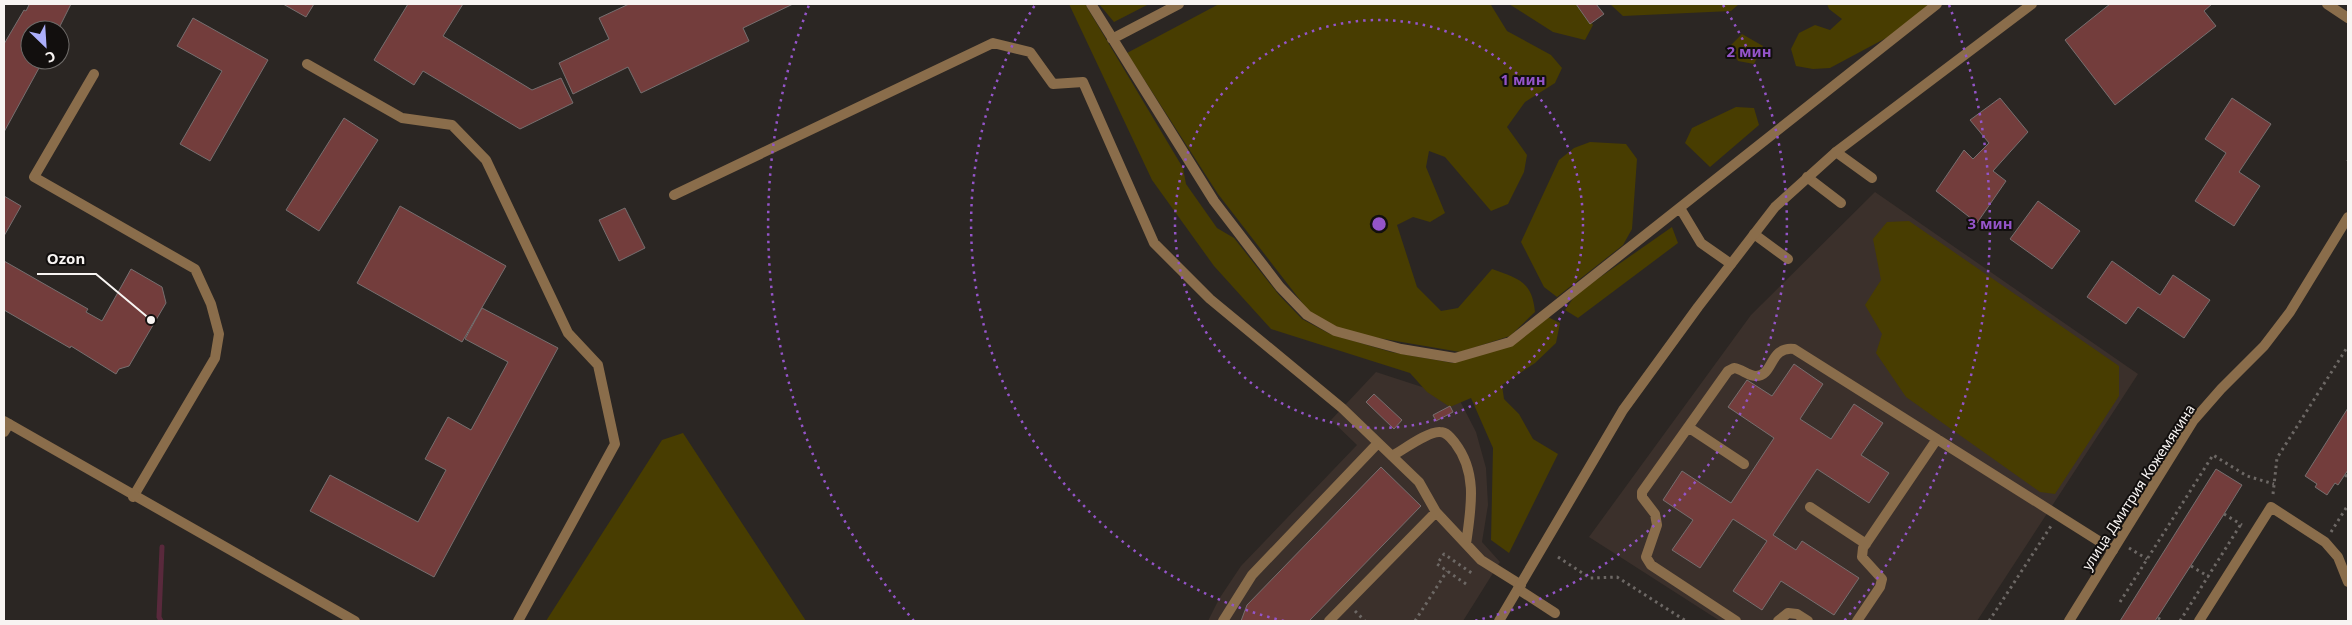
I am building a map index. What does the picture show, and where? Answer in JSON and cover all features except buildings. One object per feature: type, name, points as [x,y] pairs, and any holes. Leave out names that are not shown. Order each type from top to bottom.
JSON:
[{"type":"street","points":[[1091,4],[1214,201],[1280,287],[1306,315],[1335,331],[1401,349],[1455,358],[1510,342],[1937,4]]},
{"type":"street","points":[[1112,39],[1179,4]]},
{"type":"street","points":[[1499,621],[1623,410],[1730,264],[1775,207],[1836,152],[2032,4]]},
{"type":"street","points":[[2327,4],[2348,18]]},
{"type":"street","points":[[674,195],[993,43],[1030,52],[1054,84],[1083,82],[1154,243],[1210,299],[1342,408],[1419,482],[1436,512],[1481,560],[1555,613]]},
{"type":"street","points":[[307,64],[402,118],[452,125],[486,160],[568,333],[598,364],[615,444],[518,621]]},
{"type":"street","points":[[94,74],[34,177],[195,269],[210,304],[219,334],[215,358],[133,496]]},
{"type":"street","points":[[1836,152],[1872,178]]},
{"type":"street","points":[[1807,177],[1842,203]]},
{"type":"street","points":[[1680,208],[1701,243],[1730,264]]},
{"type":"street","name":"улица Дмитрия Кожемякина","points":[[2069,621],[2193,421],[2221,389],[2264,346],[2290,312],[2348,217]]},
{"type":"street","name":"улица Дмитрия Кожемякина","points":[[2326,253],[2348,232]]},
{"type":"street","points":[[1754,234],[1788,259]]},
{"type":"street","points":[[1736,621],[1651,565],[1646,557],[1657,525],[1655,514],[1642,497],[1642,492],[1728,372],[1734,368],[1741,369],[1751,376],[1758,376],[1765,373],[1778,352],[1786,348],[1794,349],[2113,550]]},
{"type":"street","points":[[5,426],[355,621]]},
{"type":"street","points":[[1688,427],[1744,464]]},
{"type":"street","points":[[1392,456],[1432,433],[1441,432],[1449,435],[1460,450],[1470,472],[1472,504],[1466,544]]},
{"type":"street","points":[[1857,621],[1880,587],[1882,579],[1862,557],[1866,544],[1936,438]]},
{"type":"street","points":[[1223,621],[1252,575],[1378,443]]},
{"type":"street","points":[[1810,507],[1866,544]]},
{"type":"street","points":[[2199,621],[2271,507],[2325,542],[2338,557],[2348,582]]},
{"type":"street","points":[[1329,621],[1436,512]]},
{"type":"street","points":[[1778,621],[1788,613],[1798,614],[1808,621]]},
{"type":"path","points":[[2271,507],[2277,458],[2348,346]]},
{"type":"path","points":[[2120,602],[2213,454],[2247,476],[2274,484]]},
{"type":"path","points":[[2325,542],[2348,505]]},
{"type":"path","points":[[2224,514],[2255,533]]},
{"type":"path","points":[[1989,621],[2058,515]]},
{"type":"path","points":[[2180,621],[2241,524]]},
{"type":"path","points":[[2125,545],[2147,559]]},
{"type":"path","points":[[1466,584],[1437,564],[1444,554],[1472,574]]},
{"type":"path","points":[[1558,557],[1590,578],[1617,577],[1686,621]]},
{"type":"path","points":[[2190,566],[2222,586]]},
{"type":"path","points":[[1416,621],[1447,571]]},
{"type":"path","points":[[2158,618],[2163,621]]},
{"type":"shaded area","points":[[1069,4],[1085,4],[1183,168],[1186,184],[1217,228],[1234,238],[1279,295],[1302,319],[1330,334],[1391,352],[1453,363],[1513,345],[1548,317],[1560,323],[1556,343],[1535,363],[1502,385],[1504,399],[1519,414],[1533,439],[1558,454],[1509,553],[1491,540],[1493,448],[1471,398],[1450,407],[1427,392],[1410,373],[1271,329],[1214,266],[1152,180]]},
{"type":"shaded area","points":[[1099,4],[1149,4],[1114,22]]},
{"type":"shaded area","points":[[1219,4],[1501,4],[1491,5],[1507,31],[1551,55],[1562,68],[1555,83],[1525,102],[1507,127],[1527,155],[1524,172],[1508,204],[1491,211],[1445,157],[1429,151],[1426,167],[1445,213],[1430,222],[1413,217],[1397,225],[1417,287],[1441,311],[1458,308],[1492,269],[1517,279],[1527,287],[1531,294],[1535,312],[1510,336],[1460,352],[1349,333],[1314,318],[1218,194],[1127,53]]},
{"type":"shaded area","points":[[1509,4],[1579,4],[1593,25],[1585,40],[1553,32]]},
{"type":"shaded area","points":[[1610,4],[1739,4],[1731,11],[1623,16]]},
{"type":"shaded area","points":[[1827,4],[1929,4],[1901,30],[1830,68],[1813,69],[1796,66],[1791,49],[1799,33],[1815,25],[1830,30],[1842,19],[1829,9]]},
{"type":"shaded area","points":[[1742,34],[1763,46],[1754,64],[1738,61],[1730,46]]},
{"type":"shaded area","points":[[1736,107],[1754,108],[1759,125],[1710,167],[1685,143],[1692,128]]},
{"type":"shaded area","points":[[1590,142],[1626,144],[1637,159],[1632,229],[1623,245],[1557,297],[1544,287],[1521,242],[1559,160],[1574,148]]},
{"type":"shaded area","points":[[1875,192],[2138,374],[1977,621],[1720,621],[1589,537],[1751,315]]},
{"type":"shaded area","points":[[1909,221],[2119,366],[2119,396],[2055,494],[2040,492],[1906,397],[1876,353],[1882,334],[1865,305],[1881,280],[1873,239],[1887,222]]},
{"type":"shaded area","points":[[1672,227],[1678,243],[1578,318],[1565,310],[1576,294]]},
{"type":"shaded area","points":[[1376,372],[1459,399],[1476,432],[1486,468],[1488,505],[1482,542],[1500,562],[1463,621],[1208,621],[1219,599],[1241,566],[1357,445],[1331,420]]},
{"type":"shaded area","points":[[683,433],[806,621],[546,621],[662,440]]},
{"type":"waterway","points":[[161,621],[159,617],[162,547]]},
{"type":"place","name":"Ozon","points":[[151,320]]}]
